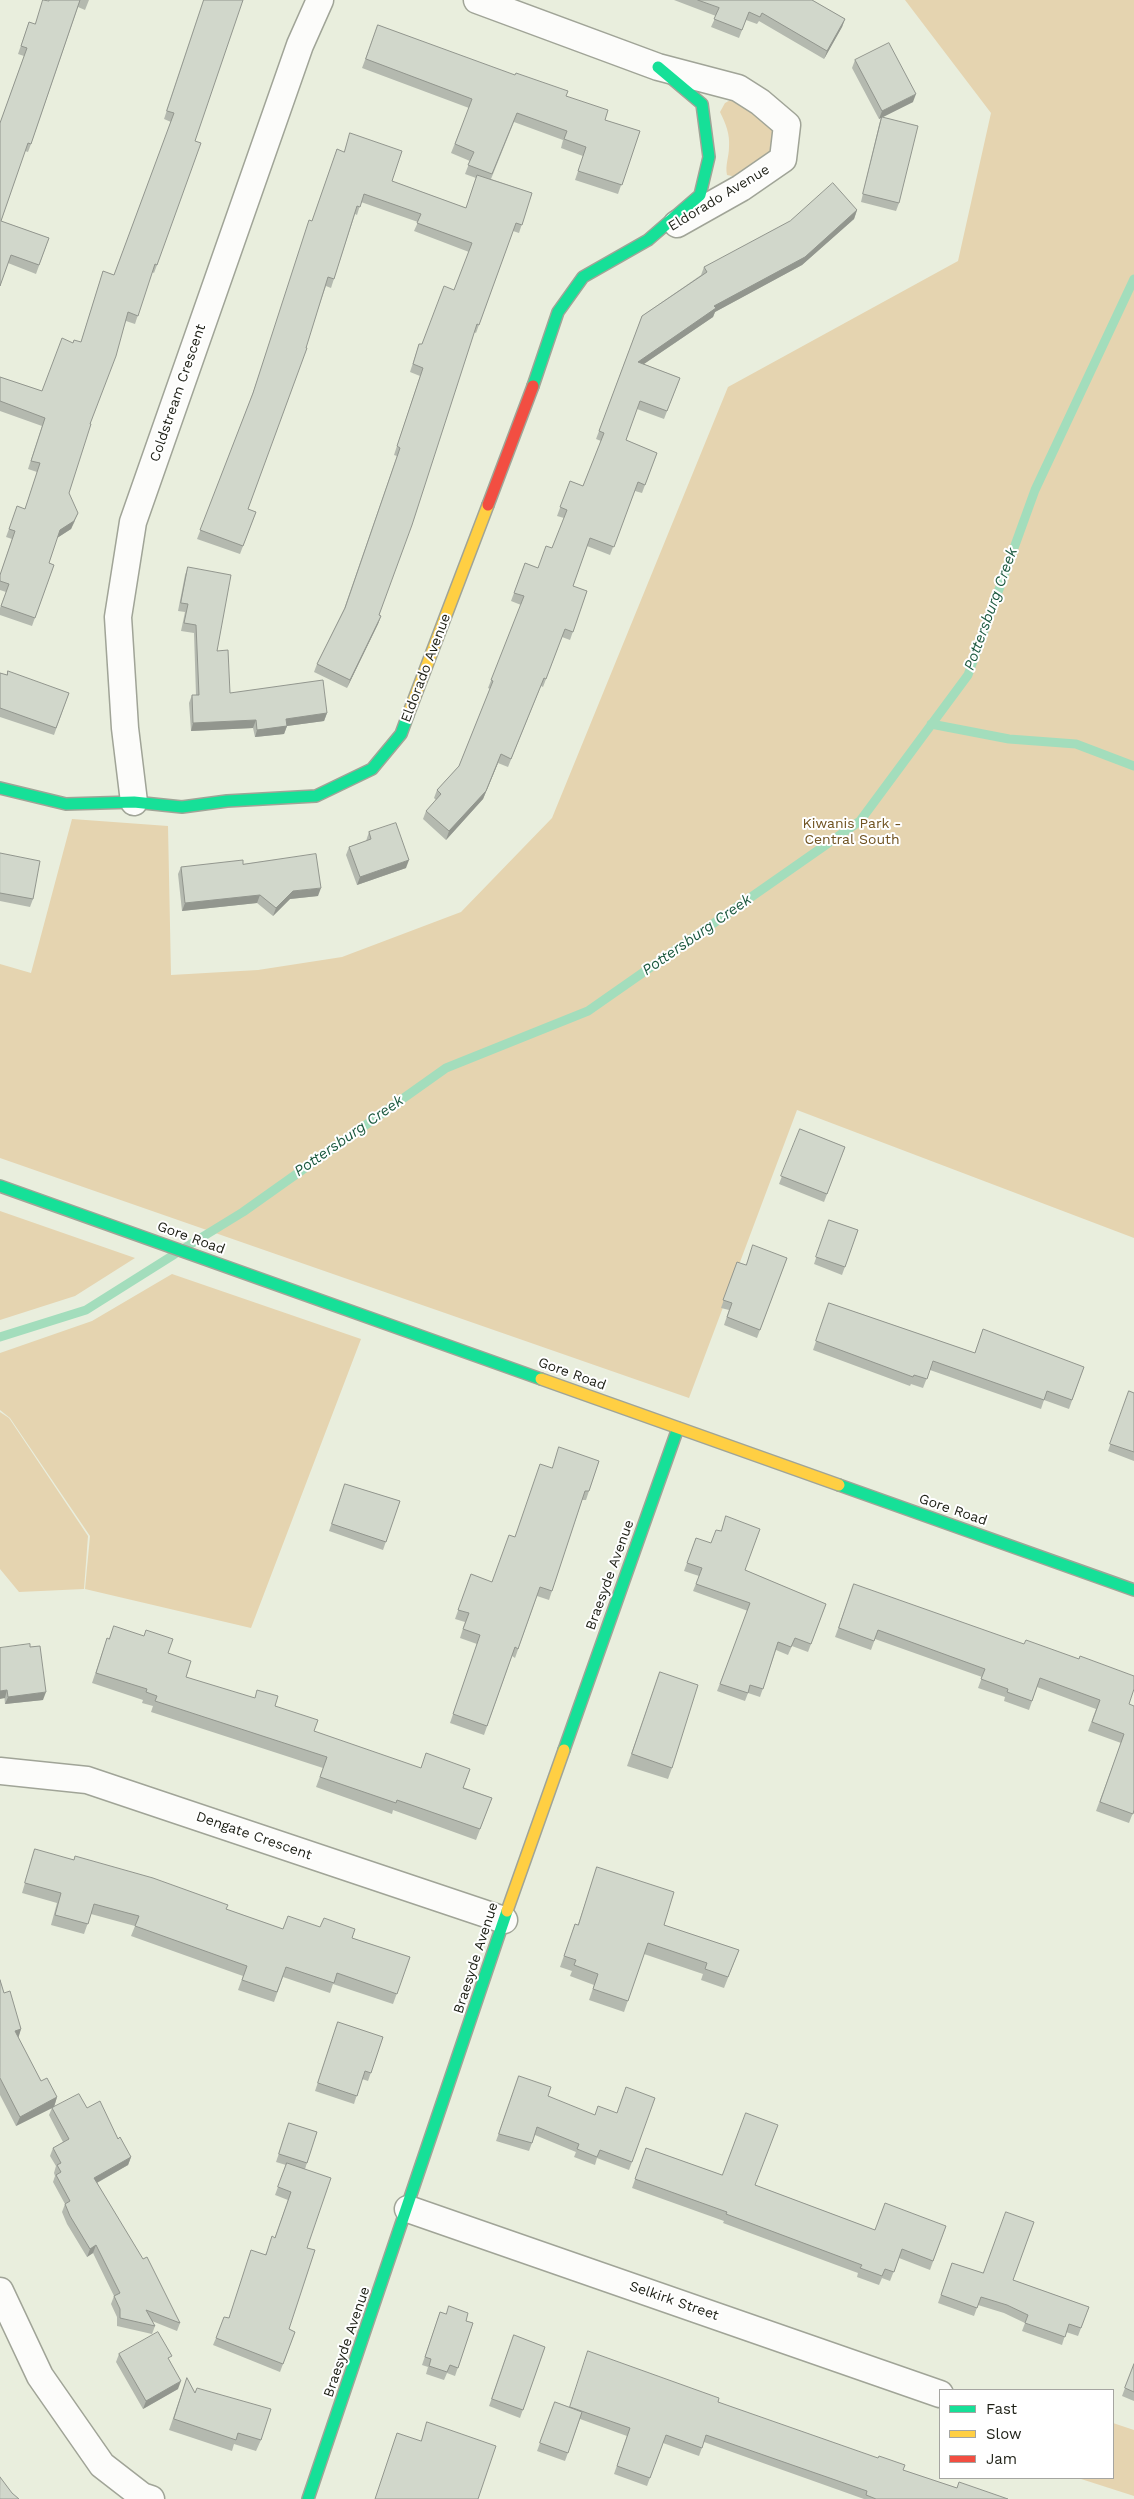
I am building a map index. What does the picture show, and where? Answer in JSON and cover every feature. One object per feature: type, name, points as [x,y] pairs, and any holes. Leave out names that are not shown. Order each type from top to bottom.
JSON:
[{"type":"street","name":"Coldstream Crescent","points":[[134,802],[125,728],[118,616],[133,522],[300,45],[320,0]]},
{"type":"street","points":[[477,0],[658,67]]},
{"type":"street","name":"Eldorado Avenue","points":[[648,240],[700,195],[709,156],[702,104],[658,67]]},
{"type":"street","name":"Eldorado Avenue","points":[[0,788],[66,804],[134,802],[182,808],[226,801],[316,796],[372,769],[402,734],[543,360],[558,312],[582,277],[741,188],[783,160],[787,124],[760,102],[738,88],[658,67]]},
{"type":"street","name":"Gore Road","points":[[0,1186],[1134,1590]]},
{"type":"street","name":"Braesyde Avenue","points":[[308,2499],[408,2209],[504,1920],[678,1428]]},
{"type":"street","name":"Dengate Crescent","points":[[0,1770],[87,1780],[504,1920]]},
{"type":"street","name":"Selkirk Street","points":[[408,2209],[939,2394]]},
{"type":"street","points":[[0,2291],[40,2376],[102,2465],[142,2496],[151,2499]]},
{"type":"green space","name":"Kiwanis Park - Central South","points":[[905,0],[1134,0],[1134,1238],[797,1110],[689,1398],[0,1158],[0,964],[31,973],[72,819],[168,826],[171,975],[258,970],[342,957],[461,912],[552,818],[728,387],[958,261],[991,113]]},
{"type":"green space","points":[[734,98],[768,115],[776,135],[771,152],[737,177],[727,175],[729,138],[720,112],[725,103]]},
{"type":"green space","points":[[0,1211],[135,1258],[75,1296],[0,1320]]},
{"type":"green space","points":[[172,1274],[361,1339],[251,1628],[85,1589],[90,1536],[10,1418],[0,1410],[0,1353],[92,1321]]},
{"type":"green space","points":[[0,1412],[9,1418],[88,1536],[84,1589],[19,1592],[0,1569]]},
{"type":"green space","points":[[1114,2423],[1134,2430],[1134,2496],[1081,2479],[1114,2479]]},
{"type":"building","points":[[43,0],[80,0],[31,144],[28,143],[1,221],[49,238],[39,265],[11,255],[0,286],[0,123],[27,48],[21,46],[29,22],[35,24]]},
{"type":"building","points":[[204,0],[243,0],[195,141],[201,143],[157,265],[155,264],[138,316],[128,312],[116,356],[90,424],[69,493],[78,513],[74,521],[60,530],[49,563],[54,565],[35,618],[1,606],[9,584],[0,581],[0,575],[15,531],[9,529],[17,506],[25,509],[40,463],[31,461],[45,418],[0,401],[0,377],[42,391],[62,338],[73,343],[74,340],[81,342],[103,271],[114,275],[174,113],[167,111]]},
{"type":"building","points":[[698,0],[812,0],[845,19],[827,51],[762,13],[760,17],[749,12],[742,30],[714,19],[719,8]]},
{"type":"building","points":[[378,25],[515,75],[516,73],[568,91],[566,96],[608,110],[605,120],[640,131],[622,185],[578,171],[586,147],[564,139],[567,131],[517,113],[492,174],[468,165],[474,152],[455,144],[472,99],[366,59]]},
{"type":"building","points":[[889,43],[916,94],[882,111],[855,60]]},
{"type":"building","points":[[882,117],[918,126],[899,203],[863,194]]},
{"type":"building","points":[[350,133],[402,151],[392,181],[466,208],[477,175],[532,193],[522,225],[516,223],[479,325],[477,324],[412,525],[379,615],[381,616],[350,680],[317,664],[345,608],[400,448],[397,446],[423,368],[413,364],[419,344],[422,344],[444,286],[454,290],[472,243],[417,223],[421,214],[364,194],[360,207],[357,206],[334,279],[328,277],[307,348],[248,509],[256,512],[243,546],[200,530],[253,393],[309,220],[312,221],[337,149],[344,152]]},
{"type":"building","points":[[833,183],[857,210],[805,257],[714,306],[716,308],[638,362],[680,378],[667,411],[640,401],[626,440],[657,453],[645,485],[638,482],[614,547],[590,538],[573,586],[587,591],[573,632],[565,629],[546,679],[544,678],[511,759],[501,754],[486,791],[449,831],[426,811],[441,794],[437,790],[459,766],[493,681],[491,680],[524,596],[514,593],[525,563],[538,568],[546,546],[552,548],[567,510],[560,507],[570,481],[583,486],[604,433],[599,431],[642,316],[707,272],[704,267],[790,221]]},
{"type":"building","points":[[188,567],[231,575],[217,651],[228,650],[230,693],[323,680],[327,713],[286,719],[287,726],[257,730],[256,720],[193,723],[192,695],[199,695],[196,625],[184,623],[188,604],[181,603]]},
{"type":"building","points":[[8,671],[69,693],[56,728],[0,708],[0,673],[7,675]]},
{"type":"building","points":[[396,823],[409,860],[360,877],[349,847],[371,839],[369,832]]},
{"type":"building","points":[[0,853],[40,861],[33,899],[0,893]]},
{"type":"building","points":[[316,854],[321,888],[293,891],[276,908],[260,895],[185,903],[181,867],[243,860],[243,864]]},
{"type":"building","points":[[800,1129],[845,1147],[827,1194],[781,1176]]},
{"type":"building","points":[[829,1220],[858,1230],[845,1267],[816,1257]]},
{"type":"building","points":[[753,1245],[787,1258],[760,1330],[727,1317],[732,1303],[723,1300],[737,1262],[746,1265]]},
{"type":"building","points":[[829,1303],[975,1353],[983,1329],[1084,1367],[1072,1400],[1047,1391],[1044,1400],[933,1361],[927,1379],[914,1375],[913,1377],[816,1341]]},
{"type":"building","points":[[1129,1391],[1134,1393],[1134,1452],[1110,1444]]},
{"type":"building","points":[[559,1447],[599,1461],[589,1491],[585,1491],[552,1591],[540,1587],[518,1649],[515,1647],[487,1726],[453,1714],[480,1635],[463,1629],[469,1613],[458,1610],[471,1574],[492,1582],[509,1535],[515,1537],[540,1464],[552,1468]]},
{"type":"building","points":[[345,1484],[400,1501],[386,1542],[332,1524]]},
{"type":"building","points":[[726,1516],[760,1529],[745,1570],[826,1604],[811,1644],[795,1638],[791,1647],[778,1642],[763,1689],[750,1685],[748,1693],[720,1684],[750,1603],[696,1584],[702,1568],[687,1563],[696,1538],[711,1543],[716,1530],[721,1531]]},
{"type":"building","points":[[854,1584],[1024,1644],[1026,1640],[1079,1659],[1080,1656],[1134,1676],[1134,1689],[1129,1704],[1134,1706],[1133,1814],[1100,1802],[1124,1734],[1092,1722],[1100,1700],[1040,1678],[1032,1701],[1007,1692],[1008,1689],[981,1679],[985,1669],[878,1630],[874,1641],[839,1628]]},
{"type":"building","points":[[114,1626],[144,1636],[146,1630],[173,1639],[168,1653],[191,1661],[186,1677],[255,1698],[257,1690],[278,1696],[275,1706],[318,1720],[314,1731],[421,1768],[426,1753],[470,1769],[463,1788],[492,1798],[480,1829],[397,1800],[396,1803],[320,1777],[327,1757],[155,1701],[157,1696],[146,1692],[147,1689],[96,1673],[107,1638],[109,1639]]},
{"type":"building","points":[[30,1644],[30,1647],[40,1646],[46,1692],[8,1697],[7,1690],[0,1691],[0,1648]]},
{"type":"building","points":[[660,1672],[698,1685],[672,1768],[632,1754]]},
{"type":"building","points":[[35,1849],[74,1860],[75,1856],[153,1878],[228,1905],[226,1909],[283,1929],[288,1916],[320,1927],[324,1918],[355,1929],[352,1938],[410,1957],[397,1994],[337,1973],[334,1983],[286,1967],[277,1992],[242,1980],[247,1966],[135,1926],[139,1916],[94,1904],[88,1924],[55,1915],[61,1893],[25,1883]]},
{"type":"building","points":[[597,1867],[674,1892],[664,1925],[739,1950],[728,1977],[705,1969],[707,1963],[648,1943],[628,2001],[593,1989],[598,1974],[574,1965],[576,1960],[564,1956],[575,1924],[578,1925]]},
{"type":"building","points":[[0,1980],[4,1993],[10,1991],[21,2029],[15,2031],[41,2081],[47,2078],[57,2097],[20,2117],[0,2078]]},
{"type":"building","points":[[338,2022],[383,2037],[371,2073],[365,2071],[357,2096],[318,2083]]},
{"type":"building","points":[[519,2076],[551,2087],[548,2096],[595,2115],[598,2106],[617,2113],[626,2087],[655,2098],[632,2162],[600,2150],[597,2157],[577,2149],[579,2144],[537,2127],[532,2143],[499,2134]]},
{"type":"building","points":[[79,2094],[87,2108],[100,2101],[118,2139],[120,2137],[131,2157],[94,2178],[143,2259],[147,2257],[180,2323],[146,2310],[155,2326],[120,2318],[120,2309],[114,2296],[120,2293],[96,2245],[90,2249],[70,2216],[65,2204],[70,2201],[56,2175],[61,2172],[57,2165],[61,2163],[53,2148],[69,2139],[52,2108]]},
{"type":"building","points":[[746,2113],[778,2125],[755,2185],[875,2230],[885,2203],[946,2226],[933,2261],[902,2249],[894,2272],[885,2269],[882,2276],[860,2268],[862,2265],[726,2214],[727,2212],[635,2179],[646,2148],[722,2175]]},
{"type":"building","points":[[289,2123],[317,2132],[307,2163],[279,2154]]},
{"type":"building","points":[[287,2163],[331,2178],[307,2248],[315,2250],[289,2329],[295,2332],[283,2364],[216,2338],[224,2317],[229,2318],[251,2250],[266,2255],[272,2236],[275,2238],[291,2192],[278,2187]]},
{"type":"building","points":[[1006,2212],[1034,2222],[1013,2280],[1089,2307],[1081,2328],[1069,2324],[1065,2337],[1025,2323],[1028,2315],[1007,2305],[981,2297],[977,2308],[941,2295],[952,2263],[983,2273]]},
{"type":"building","points":[[449,2306],[468,2313],[466,2321],[473,2323],[458,2368],[450,2365],[447,2372],[429,2366],[431,2359],[425,2357],[440,2312],[446,2314]]},
{"type":"building","points":[[158,2332],[172,2356],[168,2358],[181,2381],[146,2401],[119,2354]]},
{"type":"building","points":[[514,2335],[545,2347],[523,2410],[492,2399]]},
{"type":"building","points":[[588,2351],[719,2398],[718,2402],[878,2458],[879,2456],[905,2465],[903,2470],[957,2488],[959,2482],[1008,2499],[876,2499],[866,2495],[867,2491],[706,2435],[702,2448],[666,2435],[650,2478],[617,2466],[630,2428],[570,2407]]},
{"type":"building","points":[[1134,2364],[1134,2392],[1125,2388]]},
{"type":"building","points":[[187,2378],[195,2393],[197,2388],[271,2409],[261,2440],[238,2433],[236,2440],[174,2419]]},
{"type":"building","points":[[555,2402],[582,2412],[568,2453],[540,2443]]},
{"type":"building","points":[[427,2422],[496,2446],[478,2499],[375,2499],[397,2433],[421,2441]]},
{"type":"building","points":[[0,2477],[12,2493],[19,2499],[0,2499]]},
{"type":"waterway","name":"Pottersburg Creek","points":[[186,1247],[243,1212],[446,1068],[588,1011],[860,821],[968,675],[1035,490],[1134,279]]},
{"type":"waterway","points":[[931,724],[1009,739],[1076,744],[1134,766]]},
{"type":"waterway","name":"Pottersburg Creek","points":[[0,1337],[86,1310],[175,1254]]},
{"type":"traffic: fast","points":[[533,386],[558,312],[583,277],[648,240],[700,195],[709,157],[702,104],[658,67]]},
{"type":"traffic: fast","points":[[0,788],[66,804],[134,802],[182,807],[227,801],[316,796],[372,769],[401,734],[408,715]]},
{"type":"traffic: fast","points":[[0,1186],[541,1379]]},
{"type":"traffic: fast","points":[[564,1750],[678,1428]]},
{"type":"traffic: fast","points":[[839,1485],[1134,1590]]},
{"type":"traffic: fast","points":[[308,2499],[507,1911]]},
{"type":"traffic: slow","points":[[408,715],[488,505]]},
{"type":"traffic: slow","points":[[541,1379],[839,1485]]},
{"type":"traffic: slow","points":[[507,1911],[564,1750]]},
{"type":"traffic: jam","points":[[488,505],[533,386]]}]
